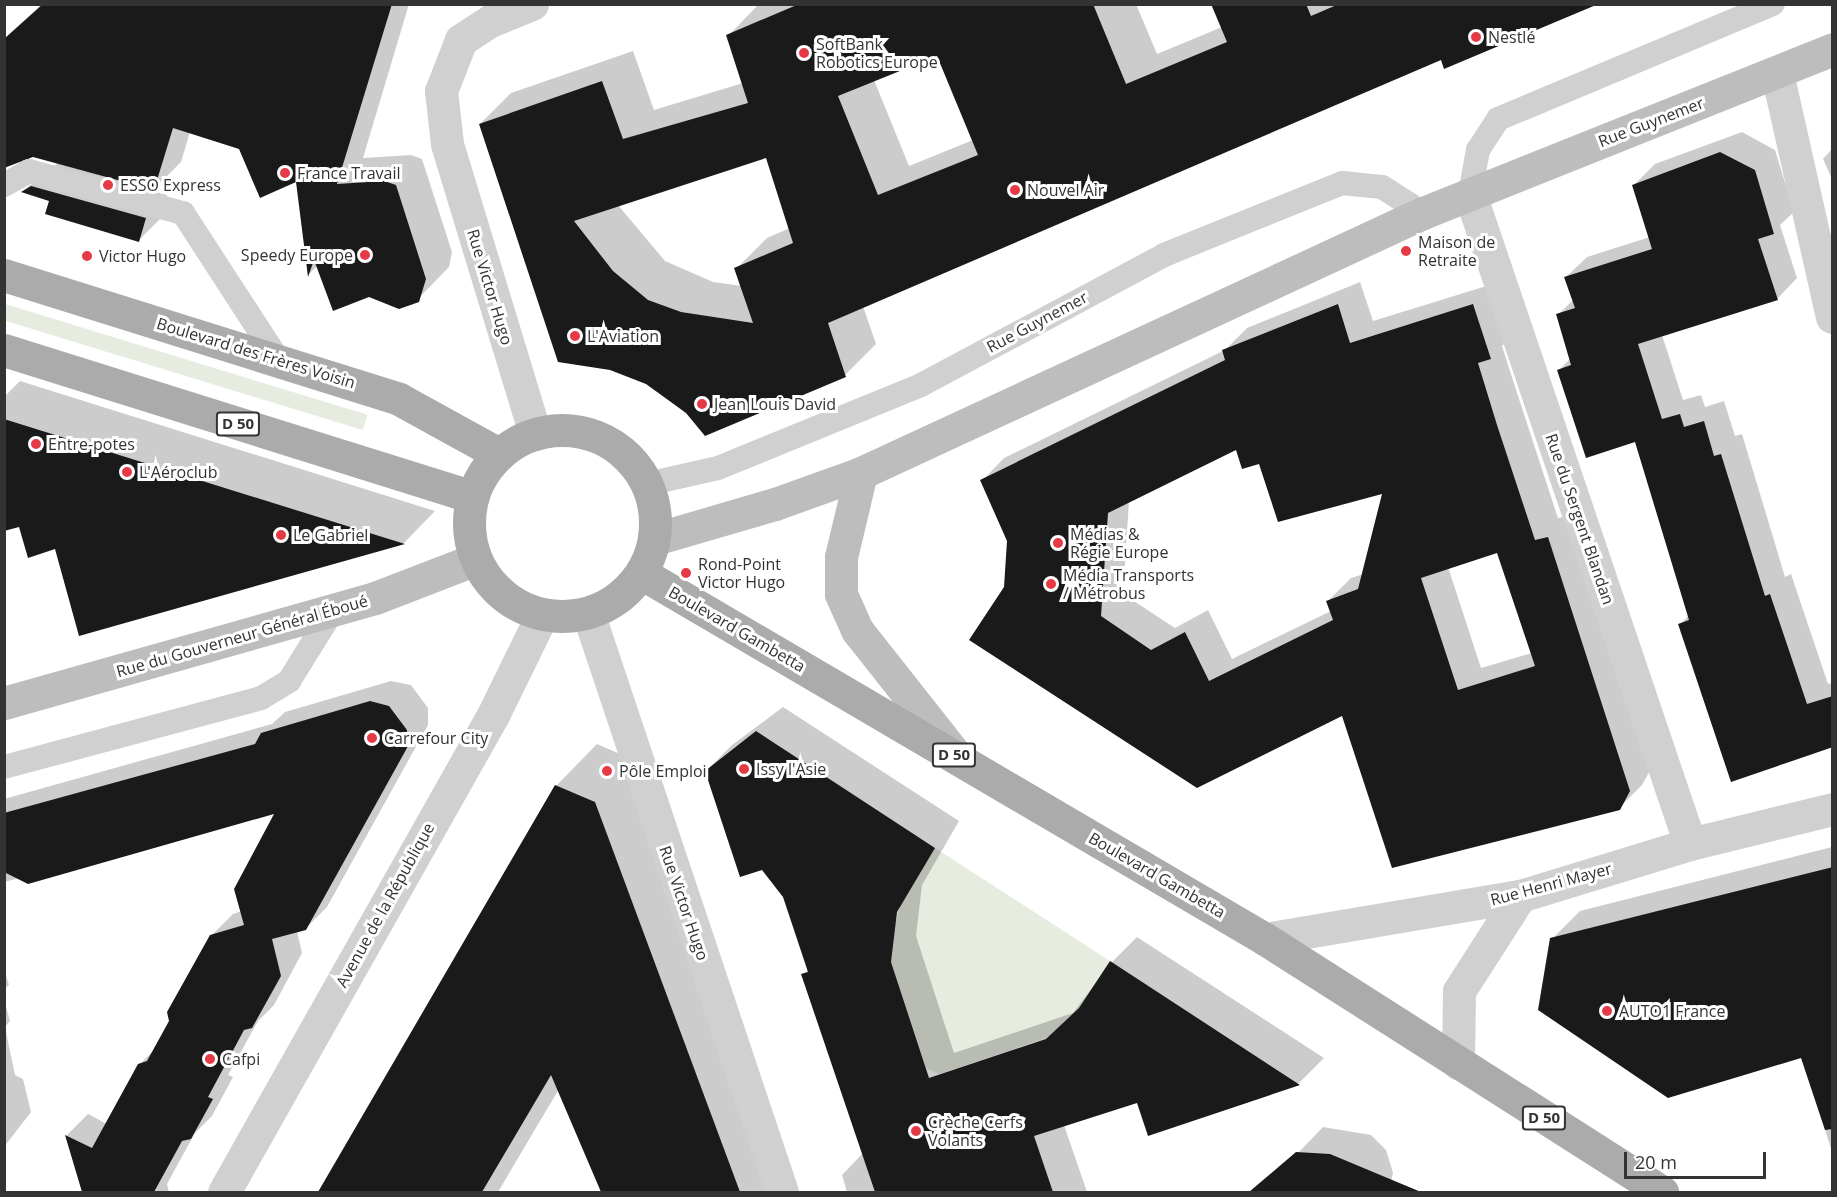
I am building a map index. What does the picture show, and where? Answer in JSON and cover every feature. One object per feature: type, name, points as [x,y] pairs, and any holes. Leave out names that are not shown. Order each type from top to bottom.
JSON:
[{"type":"main road","name":"Rue Guynemer","points":[[655,539],[775,504],[861,473],[1423,213],[1833,49]]},
{"type":"main road","name":"Boulevard des Frères Voisin","points":[[4,275],[399,399],[499,454]]},
{"type":"main road","name":"D 50","points":[[4,350],[472,497]]},
{"type":"main road","points":[[573,430],[592,434],[625,454],[647,484],[653,501],[655,539],[641,573],[619,598],[588,613],[542,615],[514,603],[492,584],[476,559],[469,529],[472,497],[483,474],[499,454],[535,434],[573,430]]},
{"type":"main road","points":[[861,473],[841,557],[841,594],[857,630],[958,758]]},
{"type":"main road","name":"Rue du Gouverneur Général Éboué","points":[[4,703],[386,595],[476,559]]},
{"type":"main road","name":"Boulevard Gambetta","points":[[641,573],[1265,939],[1662,1192]]},
{"type":"street","name":"Rue Victor Hugo","points":[[532,4],[490,21],[461,40],[441,91],[446,140],[535,434]]},
{"type":"street","points":[[1777,73],[1833,317]]},
{"type":"street","name":"Rue du Sergent Blandan","points":[[1470,194],[1689,844]]},
{"type":"street","name":"Rue Victor Hugo","points":[[588,613],[782,1192]]},
{"type":"street","name":"Avenue de la République","points":[[224,1192],[493,715],[542,615]]},
{"type":"street","name":"Rue Henri Mayer","points":[[1265,939],[1520,896],[1689,844],[1833,809]]},
{"type":"street","points":[[1458,1063],[1459,991],[1520,896]]},
{"type":"lane","points":[[1470,194],[1478,150],[1498,119],[1773,4]]},
{"type":"lane","points":[[4,185],[29,171],[183,213],[279,361]]},
{"type":"lane","name":"Rue Guynemer","points":[[647,484],[718,468],[921,384],[1164,255],[1342,183],[1382,187],[1423,213]]},
{"type":"lane","points":[[4,767],[261,698],[290,681],[333,610]]},
{"type":"shaded area","points":[[5,304],[367,415],[363,430],[4,320]]},
{"type":"shaded area","points":[[935,848],[1110,961],[1079,1008],[1055,1035],[939,1074],[926,1068],[888,952],[902,900]]},
{"type":"building","points":[[43,4],[392,4],[337,184],[384,181],[396,185],[426,279],[419,302],[399,309],[369,297],[333,311],[314,260],[308,277],[296,182],[260,198],[239,149],[173,128],[154,190],[33,157],[4,168],[4,39]]},
{"type":"building","name":"Nouvel Air","points":[[799,4],[1093,4],[1126,84],[1227,42],[1211,4],[1306,4],[1311,16],[1339,4],[1596,5],[1444,69],[1441,60],[828,323],[846,377],[705,436],[686,413],[646,384],[610,370],[558,362],[479,124],[602,81],[623,139],[748,103],[726,35]],"holes":[[[937,56],[978,155],[878,195],[838,96]],[[766,158],[793,243],[734,268],[753,323],[681,312],[648,300],[613,271],[574,221]]]},
{"type":"building","points":[[1720,152],[1755,170],[1774,234],[1758,239],[1778,300],[1638,344],[1662,419],[1680,414],[1684,427],[1704,421],[1714,456],[1721,454],[1765,596],[1770,594],[1807,704],[1833,696],[1833,747],[1731,782],[1678,624],[1689,620],[1635,442],[1586,458],[1557,370],[1571,365],[1556,314],[1575,308],[1564,277],[1652,249],[1632,185]]},
{"type":"building","points":[[31,186],[146,218],[139,242],[45,214],[49,201],[21,192]]},
{"type":"building","points":[[1338,304],[1350,343],[1473,304],[1491,359],[1478,363],[1497,425],[1535,540],[1548,537],[1630,791],[1620,810],[1392,868],[1342,716],[1197,788],[969,640],[1004,587],[1007,541],[980,480],[1225,360],[1222,350]],"holes":[[[1236,450],[1242,469],[1259,464],[1278,522],[1382,494],[1358,589],[1326,601],[1333,620],[1209,681],[1185,632],[1151,650],[1101,616],[1108,513]],[[1497,553],[1535,666],[1458,690],[1421,578]]]},
{"type":"building","points":[[4,419],[405,544],[79,636],[55,549],[28,558],[19,527],[4,531]]},
{"type":"building","points":[[370,701],[389,706],[407,730],[407,748],[306,930],[272,939],[281,976],[252,1028],[244,1030],[208,1097],[213,1099],[191,1139],[182,1141],[154,1192],[82,1192],[65,1135],[92,1148],[138,1064],[147,1061],[169,1021],[167,1012],[210,935],[244,925],[234,889],[274,814],[28,884],[4,872],[4,813],[255,744],[261,733]]},
{"type":"building","points":[[756,731],[935,848],[897,912],[891,962],[929,1078],[1046,1039],[1079,1008],[1110,961],[1300,1085],[1148,1136],[1137,1103],[1034,1136],[1053,1192],[875,1192],[801,974],[808,972],[783,897],[762,870],[740,877],[705,771]]},
{"type":"building","points":[[555,785],[595,802],[740,1192],[601,1192],[551,1075],[482,1192],[318,1192]]},
{"type":"building","points":[[1833,867],[1833,1129],[1825,1130],[1801,1058],[1668,1098],[1538,1010],[1550,938]]},
{"type":"building","points":[[1296,1152],[1330,1154],[1421,1192],[1249,1192]]},
{"type":"place","name":"Nestlé","points":[[1476,37]]},
{"type":"place","name":"SoftBank Robotics Europe","points":[[804,53]]},
{"type":"place","name":"France Travail","points":[[285,173]]},
{"type":"place","name":"ESSO Express","points":[[108,185]]},
{"type":"place","name":"Nouvel Air","points":[[1015,190]]},
{"type":"place","name":"Maison de Retraite","points":[[1406,251]]},
{"type":"place","name":"Speedy Europe","points":[[365,255]]},
{"type":"place","name":"Victor Hugo","points":[[87,256]]},
{"type":"place","name":"L'Aviation","points":[[575,336]]},
{"type":"place","name":"Jean Louis David","points":[[702,404]]},
{"type":"place","name":"Entre-potes","points":[[36,444]]},
{"type":"place","name":"L'Aéroclub","points":[[127,472]]},
{"type":"place","name":"Le Gabriel","points":[[281,535]]},
{"type":"place","name":"Médias & Régie Europe","points":[[1058,543]]},
{"type":"place","name":"Rond-Point Victor Hugo","points":[[686,573]]},
{"type":"place","name":"Média Transports / Métrobus","points":[[1051,584]]},
{"type":"place","name":"Carrefour City","points":[[372,738]]},
{"type":"place","name":"Issy l'Asie","points":[[744,769]]},
{"type":"place","name":"Pôle Emploi","points":[[607,771]]},
{"type":"place","name":"AUTO1 France","points":[[1607,1011]]},
{"type":"place","name":"Cafpi","points":[[210,1059]]},
{"type":"place","name":"Crèche Cerfs Volants","points":[[916,1131]]}]
